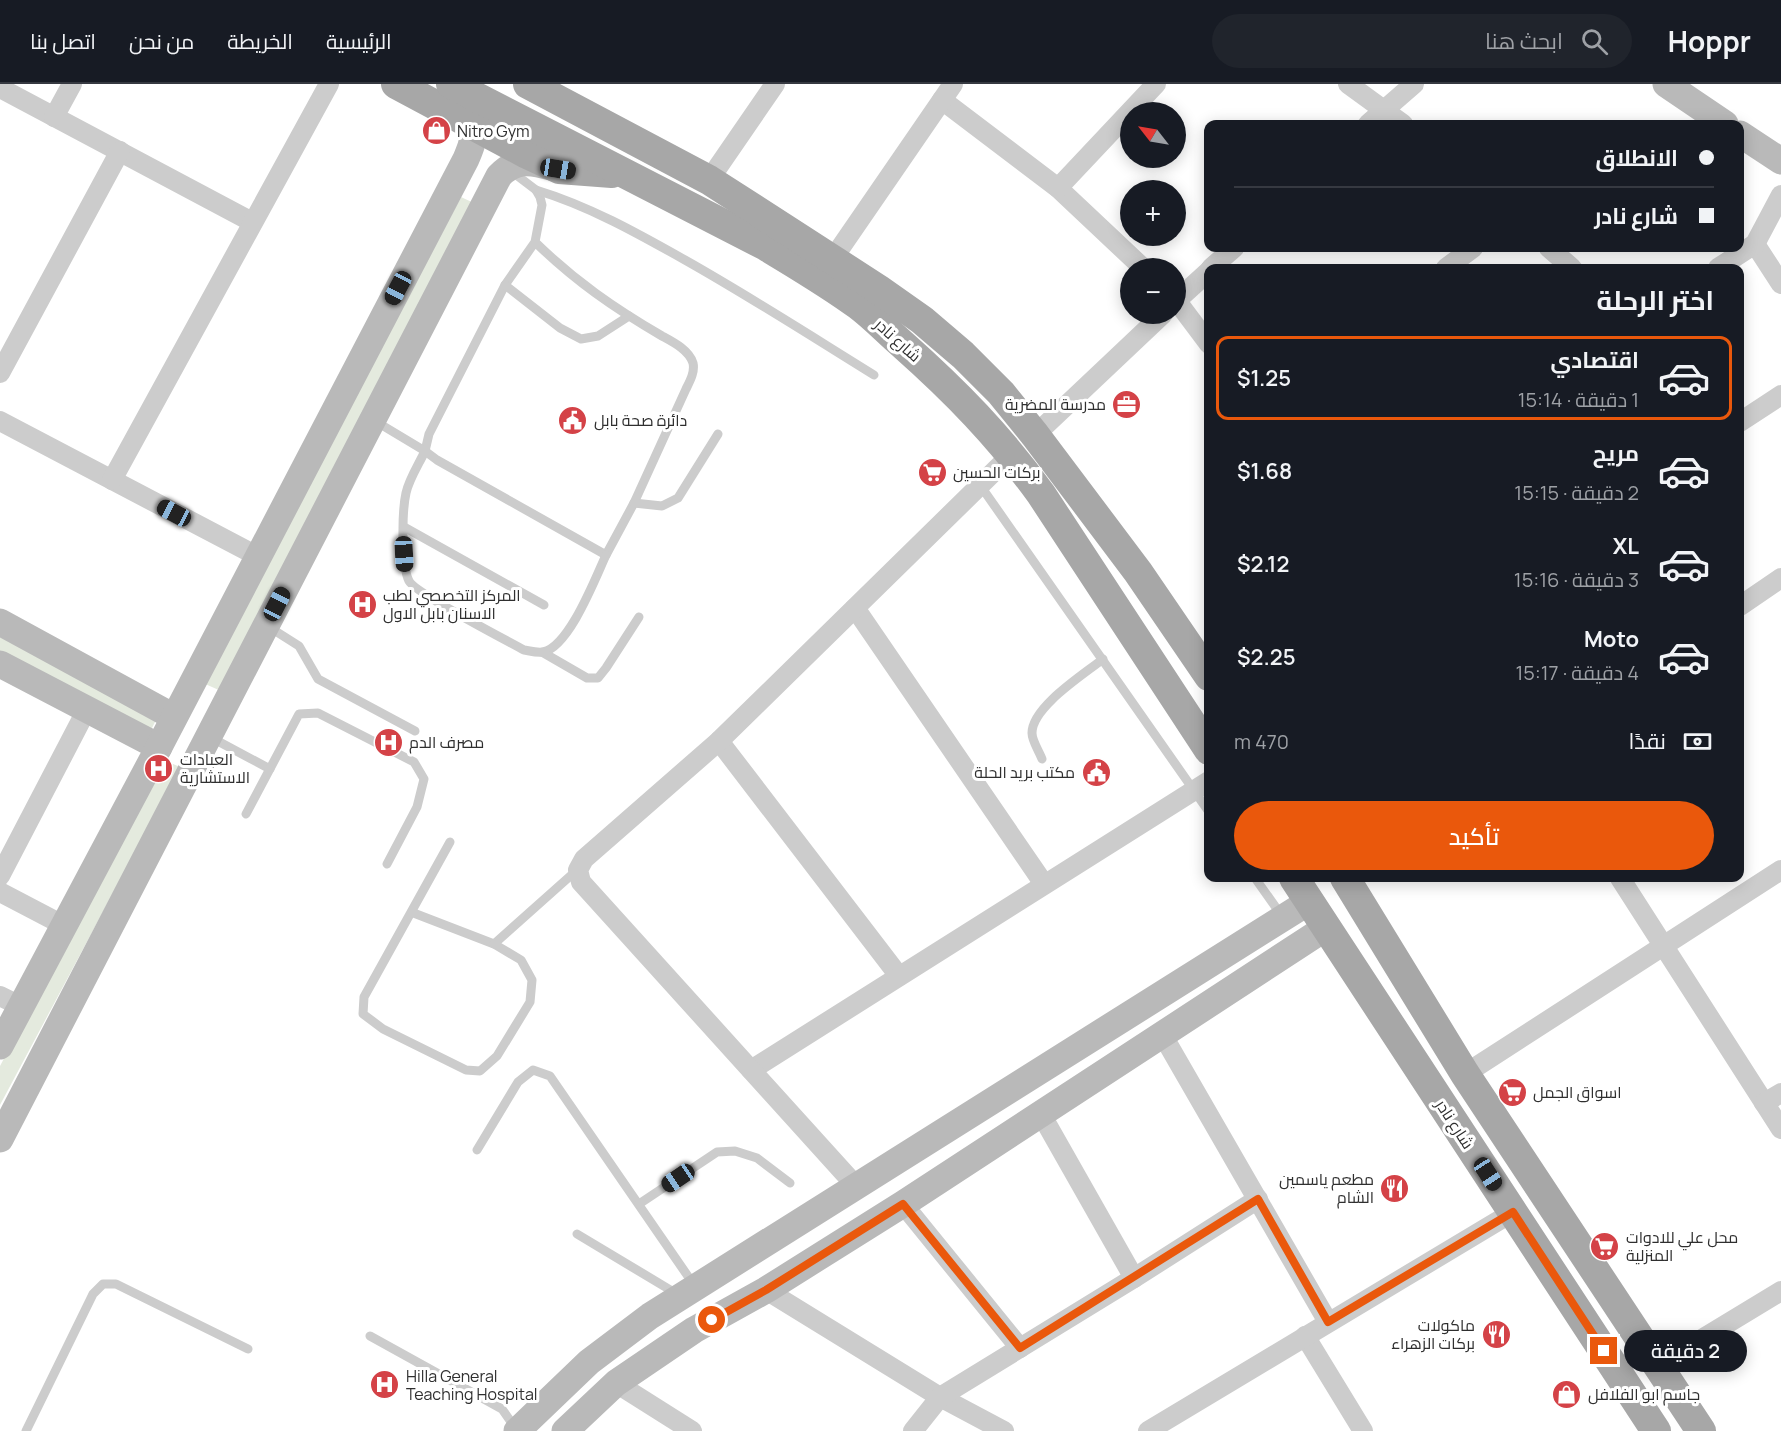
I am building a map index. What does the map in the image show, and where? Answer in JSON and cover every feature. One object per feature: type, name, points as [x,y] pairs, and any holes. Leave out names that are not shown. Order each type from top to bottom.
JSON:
[{"type":"main road","points":[[396,84],[558,169],[615,173],[642,183]]},
{"type":"main road","name":"شارع نادر","points":[[453,85],[766,246],[813,274],[858,306],[959,396],[1012,454],[1106,591],[1204,742]]},
{"type":"main road","name":"شارع نادر","points":[[541,87],[709,180],[922,320],[963,355],[1001,393],[1035,435],[1138,572],[1173,627],[1204,669]]},
{"type":"main road","points":[[1106,591],[1114,592],[1130,586],[1138,572]]},
{"type":"main road","points":[[1143,648],[1151,634],[1166,627],[1173,627]]},
{"type":"main road","points":[[1347,882],[1465,1074],[1701,1431]]},
{"type":"main road","name":"شارع نادر","points":[[1302,889],[1656,1431]]},
{"type":"street","points":[[54,117],[72,84]]},
{"type":"street","points":[[112,480],[329,84]]},
{"type":"street","points":[[709,180],[775,84]]},
{"type":"street","points":[[1058,188],[1156,84]]},
{"type":"street","points":[[1348,84],[1398,120]]},
{"type":"street","points":[[1373,120],[1414,84]]},
{"type":"street","points":[[1666,84],[1719,120]]},
{"type":"street","points":[[0,88],[252,222]]},
{"type":"street","points":[[832,260],[947,92],[1058,188],[1132,258]]},
{"type":"street","points":[[0,1046],[10,1001],[63,925],[159,747],[472,146],[472,128],[459,117]]},
{"type":"street","points":[[1744,136],[1779,156]]},
{"type":"street","points":[[0,373],[120,151]]},
{"type":"street","points":[[2,1132],[499,176],[516,163],[530,162],[558,169]]},
{"type":"street","points":[[452,185],[455,180],[466,175],[478,177],[486,186],[484,203]]},
{"type":"street","points":[[1744,251],[1755,244],[1781,195]]},
{"type":"street","points":[[1755,244],[1781,285]]},
{"type":"street","points":[[1217,264],[1230,252]]},
{"type":"street","points":[[1451,264],[1468,252]]},
{"type":"street","points":[[1554,252],[1567,264]]},
{"type":"street","points":[[1724,264],[1743,252]]},
{"type":"street","points":[[1186,291],[1204,275]]},
{"type":"street","points":[[1186,313],[1204,337]]},
{"type":"street","points":[[1035,435],[1152,324]]},
{"type":"street","points":[[1744,420],[1781,395]]},
{"type":"street","points":[[0,421],[257,556]]},
{"type":"street","points":[[847,1191],[751,1070],[581,882],[578,870],[584,859],[720,741],[1012,454]]},
{"type":"street","points":[[1744,603],[1781,578]]},
{"type":"street","points":[[855,608],[1044,884]]},
{"type":"street","points":[[0,622],[174,717]]},
{"type":"street","points":[[0,664],[159,747]]},
{"type":"street","points":[[0,876],[87,710]]},
{"type":"street","points":[[720,741],[899,976]]},
{"type":"street","points":[[751,1070],[1202,786]]},
{"type":"street","points":[[1465,1074],[1781,870]]},
{"type":"street","points":[[1622,882],[1662,946],[1773,1098],[1781,1129]]},
{"type":"street","points":[[517,1431],[589,1362],[650,1316],[1281,920],[1302,889]]},
{"type":"street","points":[[0,891],[63,925]]},
{"type":"street","points":[[1281,920],[1290,933],[1291,951]]},
{"type":"street","points":[[565,1431],[616,1383],[694,1330],[766,1290],[903,1204],[1327,927]]},
{"type":"street","points":[[1162,1034],[1328,1322]]},
{"type":"street","points":[[1041,1114],[1134,1278]]},
{"type":"street","points":[[847,1191],[834,1210],[838,1220],[849,1230],[857,1232]]},
{"type":"street","points":[[913,1431],[940,1397],[1258,1199]]},
{"type":"street","points":[[903,1204],[1020,1348]]},
{"type":"street","points":[[1148,1431],[1513,1212]]},
{"type":"street","points":[[803,1219],[811,1221],[818,1227],[823,1237],[824,1243],[819,1257]]},
{"type":"street","points":[[766,1290],[940,1397],[1004,1431]]},
{"type":"street","points":[[1659,1365],[1781,1291]]},
{"type":"street","points":[[1305,1336],[1363,1431]]},
{"type":"street","points":[[616,1383],[692,1431]]},
{"type":"lane","points":[[507,168],[536,190],[581,206],[655,243],[725,282],[874,375]]},
{"type":"lane","points":[[536,190],[542,205],[535,242],[505,285],[429,434],[425,451],[406,491],[405,567],[409,582],[426,594],[524,650],[542,652],[587,678],[598,678],[639,617]]},
{"type":"lane","points":[[535,242],[564,269],[610,305],[678,345],[693,363],[693,373],[687,389],[634,503],[570,628],[558,645],[542,652]]},
{"type":"lane","points":[[505,285],[560,328],[581,339],[598,336],[629,316]]},
{"type":"lane","points":[[372,419],[436,460],[606,555]]},
{"type":"lane","points":[[634,503],[662,506],[678,498],[718,434]]},
{"type":"lane","points":[[980,485],[1103,659],[1202,786]]},
{"type":"lane","points":[[404,527],[544,605]]},
{"type":"lane","points":[[266,625],[299,646],[318,679],[415,731]]},
{"type":"lane","points":[[1042,759],[1032,735],[1033,721],[1046,705],[1103,659]]},
{"type":"lane","points":[[246,814],[299,714],[318,713],[414,762],[424,779],[417,807],[387,864]]},
{"type":"lane","points":[[209,736],[270,769]]},
{"type":"lane","points":[[411,912],[494,944],[521,960],[532,980],[530,1002],[497,1056],[480,1071],[466,1070],[383,1029],[363,1014],[364,997],[411,912],[450,842]]},
{"type":"lane","points":[[494,944],[578,870]]},
{"type":"lane","points":[[1258,882],[1281,920]]},
{"type":"lane","points":[[477,1150],[518,1082],[533,1070],[550,1076],[639,1204],[689,1292]]},
{"type":"lane","points":[[639,1204],[717,1152],[735,1150],[757,1158],[790,1183]]},
{"type":"lane","points":[[577,1234],[689,1292]]},
{"type":"lane","points":[[26,1431],[93,1294],[103,1284],[116,1284],[248,1349]]},
{"type":"lane","points":[[370,1336],[502,1409],[517,1431]]},
{"type":"shaded area","points":[[461,197],[478,205],[221,691],[203,683]]},
{"type":"shaded area","points":[[0,632],[158,716],[150,732],[0,652]]},
{"type":"shaded area","points":[[164,760],[180,767],[0,1105],[0,1066]]},
{"type":"place","name":"Nitro Gym","points":[[436,131]]},
{"type":"place","name":"مدرسة المضرية","points":[[1127,404]]},
{"type":"place","name":"دائرة صحة بابل","points":[[573,420]]},
{"type":"place","name":"بركات الحسين","points":[[932,472]]},
{"type":"place","name":"المركز التخصصي لطب الاسنان بابل الاول","points":[[362,604]]},
{"type":"place","name":"مصرف الدم","points":[[388,742]]},
{"type":"place","name":"العيادات الاستشارية","points":[[159,768]]},
{"type":"place","name":"مكتب بريد الحلة","points":[[1096,772]]},
{"type":"place","name":"اسواق الجمل","points":[[1512,1092]]},
{"type":"place","name":"مطعم ياسمين الشام","points":[[1395,1188]]},
{"type":"place","name":"محل علي للادوات المنزلية","points":[[1605,1246]]},
{"type":"place","name":"ماكولات بركات الزهراء","points":[[1496,1334]]},
{"type":"place","name":"Hilla General Teaching Hospital","points":[[385,1385]]},
{"type":"place","name":"جاسم ابو الفلافل","points":[[1567,1394]]},
{"type":"route","points":[[712,1320],[766,1290],[903,1204],[1020,1348],[1258,1199],[1328,1322],[1513,1212],[1604,1351]]}]
